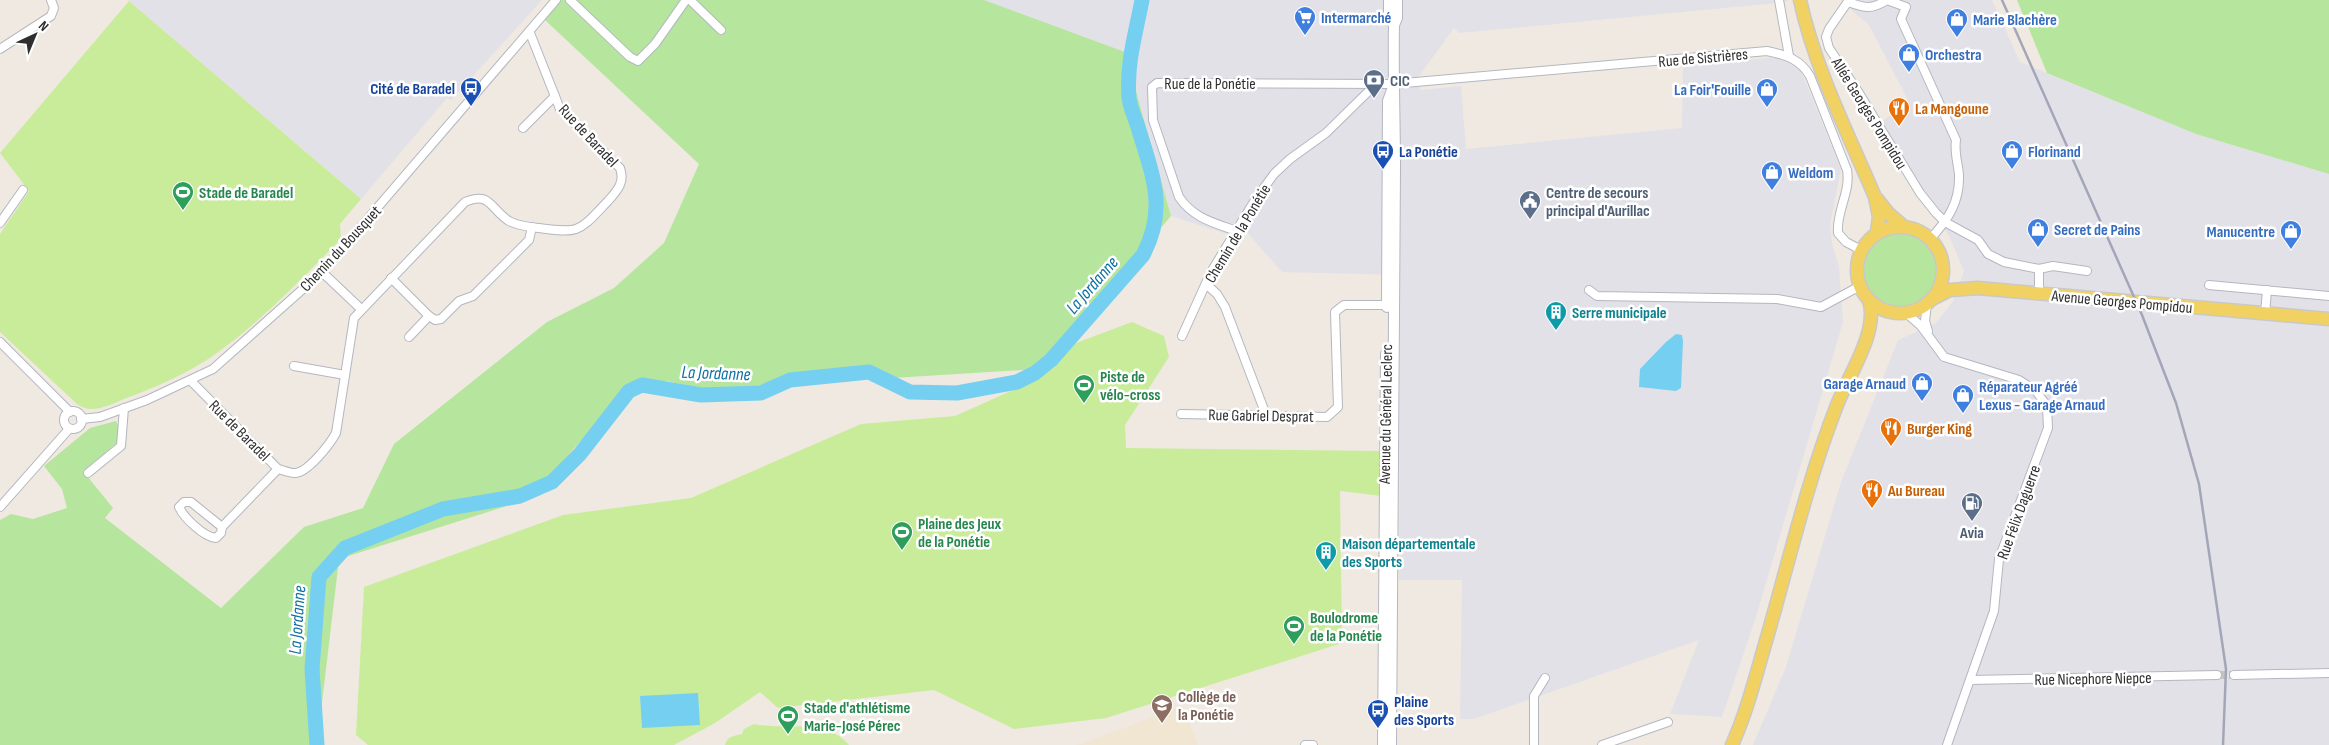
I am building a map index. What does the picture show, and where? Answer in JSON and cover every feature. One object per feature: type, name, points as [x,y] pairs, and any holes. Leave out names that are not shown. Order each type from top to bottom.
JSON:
[{"type":"main road","points":[[1800,0],[1806,29],[1820,68],[1875,197],[1879,217],[1877,232]]},
{"type":"main road","points":[[1875,197],[1888,213],[1903,226]]},
{"type":"main road","points":[[1732,745],[1751,696],[1822,445],[1842,394],[1870,333],[1878,323],[1900,313],[1919,309],[1929,301],[1940,285],[1943,269],[1942,258],[1930,239],[1918,230],[1903,226],[1890,227],[1877,232],[1861,250],[1857,262],[1857,274],[1860,286],[1869,300],[1872,317],[1870,333]]},
{"type":"main road","name":"Avenue Georges Pompidou","points":[[1943,269],[1955,281],[1978,288]]},
{"type":"main road","name":"Avenue Georges Pompidou","points":[[1929,301],[1950,290],[1978,288],[2329,319]]},
{"type":"main road","points":[[1869,300],[1881,308],[1900,313]]},
{"type":"street","points":[[0,49],[51,16],[54,8],[51,0]]},
{"type":"street","name":"Chemin du Bousquet","points":[[81,419],[100,417],[124,408],[191,381],[213,369],[322,272],[530,33],[556,0]]},
{"type":"street","points":[[570,0],[630,57],[638,60],[655,44],[686,0]]},
{"type":"street","points":[[690,0],[721,30]]},
{"type":"street","name":"Avenue du Général Leclerc","points":[[1389,0],[1389,15],[1394,25]]},
{"type":"street","name":"Avenue du Général Leclerc","points":[[1391,745],[1396,101],[1393,84],[1394,25],[1397,18],[1397,0]]},
{"type":"street","points":[[1779,0],[1789,56],[1805,68],[1810,76],[1847,170],[1849,180],[1848,191],[1838,229],[1840,237],[1861,250]]},
{"type":"street","points":[[1849,1],[1864,7],[1876,7],[1887,0],[1906,7],[1901,19],[1954,133],[1954,152],[1959,176],[1956,203],[1945,222],[1930,239]]},
{"type":"street","name":"Allée Georges Pompidou","points":[[1849,1],[1829,29],[1826,37],[1829,48],[1920,193],[1945,222]]},
{"type":"street","name":"Rue de Baradel","points":[[191,381],[278,468],[294,473],[305,470],[331,442],[336,433],[354,318],[361,308],[465,202],[477,197],[487,200],[508,220],[518,225],[566,232],[577,230],[586,224],[619,188],[624,177],[620,168],[560,109],[530,33]]},
{"type":"street","name":"Rue de Sistrières","points":[[1393,84],[1768,51],[1789,56]]},
{"type":"street","name":"Rue de la Ponétie","points":[[1237,231],[1199,217],[1186,208],[1179,197],[1153,120],[1152,87],[1163,82],[1393,84]]},
{"type":"street","name":"Chemin de la Ponétie","points":[[1182,336],[1206,284],[1255,200],[1274,174],[1290,159],[1326,133],[1376,84]]},
{"type":"street","name":"Avenue du Général Leclerc","points":[[1383,745],[1388,101],[1393,84]]},
{"type":"street","name":"Rue de Baradel","points":[[524,128],[555,96]]},
{"type":"street","points":[[0,223],[23,190]]},
{"type":"street","points":[[1945,222],[1978,240],[1988,254],[2004,262],[2039,269],[2054,266],[2087,271]]},
{"type":"street","points":[[391,278],[429,316],[435,320],[441,319],[459,301],[473,296],[529,240],[532,227]]},
{"type":"street","points":[[2039,269],[2039,294]]},
{"type":"street","points":[[322,272],[361,308]]},
{"type":"street","points":[[1206,284],[1217,294],[1225,307],[1266,416]]},
{"type":"street","name":"Avenue Georges Pompidou","points":[[2209,285],[2329,296]]},
{"type":"street","points":[[1589,290],[1596,296],[1777,299],[1821,307],[1860,286]]},
{"type":"street","points":[[2265,314],[2266,290]]},
{"type":"street","name":"Rue Félix Daguerre","points":[[1929,301],[1925,321],[1934,344]]},
{"type":"street","name":"Rue Gabriel Desprat","points":[[1181,414],[1327,416],[1338,407],[1335,312],[1344,305],[1387,305]]},
{"type":"street","name":"Rue Félix Daguerre","points":[[1900,313],[1921,326],[1940,353],[1949,359],[2018,380],[2036,391],[2047,406],[2048,428],[1999,559],[1994,611],[1947,745]]},
{"type":"street","points":[[409,337],[429,316]]},
{"type":"street","points":[[0,342],[70,412],[77,413],[81,419],[78,427],[69,429],[0,507]]},
{"type":"street","points":[[294,366],[345,375]]},
{"type":"street","points":[[88,473],[121,446],[124,408]]},
{"type":"street","points":[[69,429],[64,422],[65,416],[70,412]]},
{"type":"street","points":[[222,527],[191,502],[184,502],[179,507],[182,513],[210,538],[216,538],[221,533],[222,527],[278,468]]},
{"type":"street","points":[[2234,675],[2329,673]]},
{"type":"street","name":"Rue Nicephore Niepce","points":[[1970,680],[2217,675]]},
{"type":"street","points":[[1534,745],[1534,696],[1545,678]]},
{"type":"street","points":[[1602,745],[1668,722]]},
{"type":"street","points":[[1304,745],[1313,745]]},
{"type":"shaded area","points":[[128,0],[542,0],[451,100],[447,98],[361,199]]},
{"type":"shaded area","points":[[984,0],[1787,0],[1788,2],[1459,33],[1454,28],[1419,76],[1421,90],[1461,86],[1466,149],[1682,128],[1683,65],[1795,56],[1841,169],[1830,224],[1832,243],[1839,267],[1843,322],[1756,617],[1722,717],[1670,714],[1699,640],[1474,719],[1460,719],[1462,580],[1399,580],[1400,275],[1282,272],[1243,228],[1227,234],[1171,216],[1125,52]]},
{"type":"shaded area","points":[[1849,0],[1992,0],[2020,62],[2196,134],[2329,174],[2329,745],[1753,745],[1786,667],[1841,482],[1898,340],[1936,323],[1953,301],[1964,271],[1949,236],[1881,122],[1909,102],[1869,25],[1851,10]]},
{"type":"shaded area","name":"Collège de la Ponétie","points":[[1183,706],[1198,745],[1077,745],[1083,743]]},
{"type":"green space","points":[[560,0],[984,0],[1125,52],[1171,216],[1039,369],[892,378],[865,369],[791,376],[759,391],[717,392],[667,381],[629,387],[529,499],[339,559],[317,745],[0,745],[0,520],[11,514],[33,519],[67,508],[62,489],[44,466],[90,428],[116,421],[120,431],[118,442],[83,471],[113,508],[105,518],[221,608],[304,527],[363,508],[394,444],[547,322],[614,288],[664,243],[699,164],[545,20]]},
{"type":"green space","points":[[2017,0],[2329,0],[2329,174],[2196,134],[2047,73]]},
{"type":"green space","name":"Stade de Baradel","points":[[129,1],[361,199],[340,224],[341,239],[281,299],[234,341],[195,367],[172,379],[107,406],[88,409],[77,404],[0,332],[0,234],[29,191],[0,153]]},
{"type":"green space","points":[[1900,232],[1921,238],[1931,248],[1937,269],[1931,290],[1921,300],[1900,306],[1879,300],[1869,290],[1863,269],[1869,248],[1879,238]]},
{"type":"green space","name":"Plaine des Jeux de la Ponétie","points":[[1132,322],[1164,336],[1169,357],[1125,425],[1126,448],[1382,451],[1382,496],[1340,491],[1342,643],[1106,718],[1014,729],[934,690],[778,708],[760,692],[715,723],[674,745],[368,745],[356,735],[364,587],[563,515],[691,498],[861,424],[955,416],[1035,380],[1068,346]]},
{"type":"green space","name":"Stade d'athlétisme Marie-José Pérec","points":[[754,724],[817,728],[839,736],[849,745],[725,745],[729,738],[742,734],[744,729]]},
{"type":"water","points":[[1676,334],[1682,335],[1683,341],[1681,388],[1676,391],[1639,387],[1640,369]]},
{"type":"water","points":[[698,693],[700,725],[642,728],[640,696]]},
{"type":"waterway","name":"La Jordanne","points":[[317,745],[312,669],[319,577],[345,548],[443,509],[520,496],[552,482],[580,454],[629,391],[642,385],[701,395],[761,393],[790,380],[869,372],[910,392],[957,393],[1017,382],[1035,373],[1051,360],[1143,255],[1151,238],[1155,222],[1155,191],[1148,160],[1131,109],[1128,85],[1130,60],[1142,0]]},
{"type":"tunnel","points":[[2217,675],[2234,675]]},
{"type":"railway","points":[[2002,0],[2142,315],[2176,403],[2199,484],[2226,669],[2223,745]]},
{"type":"place","name":"Intermarché","points":[[1305,36]]},
{"type":"place","name":"Marie Blachère","points":[[1957,38]]},
{"type":"place","name":"Orchestra","points":[[1909,73]]},
{"type":"place","name":"CIC","points":[[1374,99]]},
{"type":"place","name":"Cité de Baradel","points":[[471,107]]},
{"type":"place","name":"La Foir'Fouille","points":[[1767,108]]},
{"type":"place","name":"La Mangoune","points":[[1899,127]]},
{"type":"place","name":"La Ponétie","points":[[1383,170]]},
{"type":"place","name":"Florinand","points":[[2012,170]]},
{"type":"place","name":"Weldom","points":[[1772,191]]},
{"type":"place","name":"Stade de Baradel","points":[[183,211]]},
{"type":"place","name":"Centre de secours principal d'Aurillac","points":[[1530,220]]},
{"type":"place","name":"Secret de Pains","points":[[2038,248]]},
{"type":"place","name":"Manucentre","points":[[2291,250]]},
{"type":"place","name":"Serre municipale","points":[[1556,331]]},
{"type":"place","name":"Garage Arnaud","points":[[1922,402]]},
{"type":"place","name":"Piste de vélo-cross","points":[[1084,404]]},
{"type":"place","name":"Réparateur Agréé Lexus - Garage Arnaud","points":[[1963,414]]},
{"type":"place","name":"Burger King","points":[[1891,447]]},
{"type":"place","name":"Au Bureau","points":[[1872,509]]},
{"type":"place","name":"Avia","points":[[1972,522]]},
{"type":"place","name":"Plaine des Jeux de la Ponétie","points":[[902,551]]},
{"type":"place","name":"Maison départementale des Sports","points":[[1326,571]]},
{"type":"place","name":"Boulodrome de la Ponétie","points":[[1294,645]]},
{"type":"place","name":"Collège de la Ponétie","points":[[1162,724]]},
{"type":"place","name":"Plaine des Sports","points":[[1378,729]]},
{"type":"place","name":"Stade d'athlétisme Marie-José Pérec","points":[[788,735]]}]
